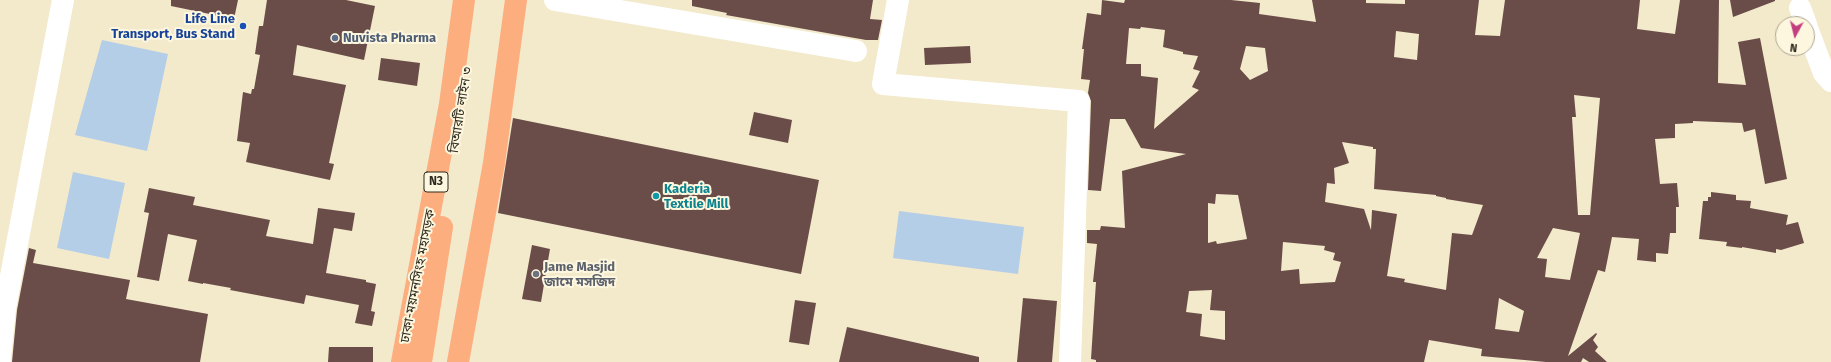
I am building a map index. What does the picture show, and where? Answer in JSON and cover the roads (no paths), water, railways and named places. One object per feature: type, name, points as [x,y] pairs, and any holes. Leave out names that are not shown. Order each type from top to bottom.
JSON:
[{"type":"highway","name":"ঢাকা-ময়মনসিংহ মহাসড়ক","points":[[402,362],[450,104],[464,0]]},
{"type":"highway","name":"বিআরটি লাইন ৩","points":[[421,362],[479,0]]},
{"type":"highway","points":[[458,362],[494,163],[516,0]]},
{"type":"street","points":[[0,359],[5,308],[63,0]]},
{"type":"street","points":[[555,0],[856,51]]},
{"type":"street","points":[[898,0],[883,84],[1078,101],[1070,362]]},
{"type":"street","points":[[1815,49],[1824,73],[1831,81]]},
{"type":"water","points":[[102,40],[168,54],[147,151],[75,135]]},
{"type":"water","points":[[73,172],[125,183],[109,259],[57,248]]},
{"type":"water","points":[[899,211],[1024,227],[1018,274],[893,258]]},
{"type":"place","name":"Life Line Transport, Bus Stand","points":[[243,26]]},
{"type":"place","name":"Nuvista Pharma","points":[[335,38]]},
{"type":"place","name":"Kaderia Textile Mill","points":[[656,196]]},
{"type":"place","name":"Jame Masjid জামে মসজিদ","points":[[536,274]]}]
